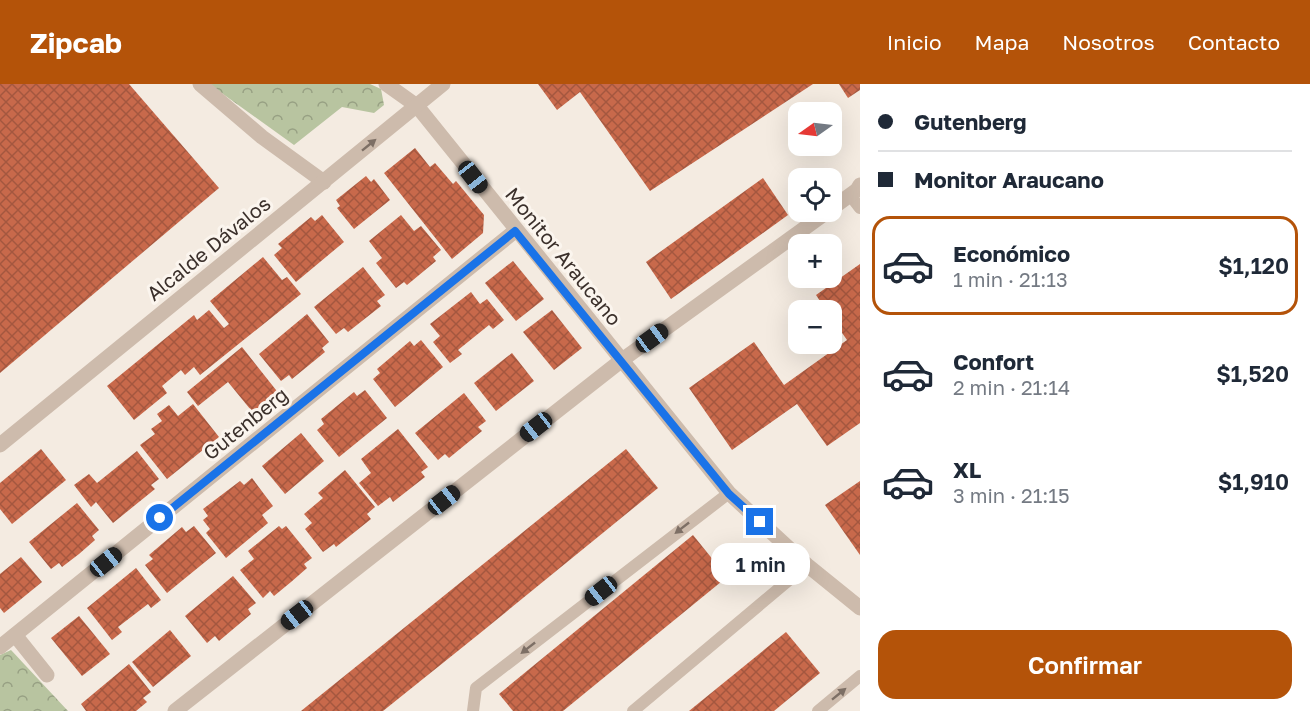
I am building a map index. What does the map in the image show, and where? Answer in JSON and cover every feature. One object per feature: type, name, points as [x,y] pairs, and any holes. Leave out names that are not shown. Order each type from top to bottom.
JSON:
[{"type":"street","points":[[200,84],[262,137],[324,182]]},
{"type":"street","name":"Monitor Araucano","points":[[387,84],[417,106],[515,231],[729,494],[807,565],[860,608]]},
{"type":"street","name":"Alcalde Dávalos","points":[[0,445],[443,84]]},
{"type":"street","points":[[842,201],[857,190]]},
{"type":"street","points":[[175,711],[622,360],[813,222]]},
{"type":"street","name":"Gutenberg","points":[[0,646],[515,231]]},
{"type":"street","points":[[15,635],[48,675]]},
{"type":"lane","points":[[857,190],[860,208]]},
{"type":"lane","points":[[473,711],[476,688],[729,494]]},
{"type":"lane","points":[[633,711],[807,565]]},
{"type":"lane","points":[[818,711],[860,676]]},
{"type":"green space","points":[[209,84],[370,84],[381,89],[384,105],[374,113],[342,107],[294,145]]},
{"type":"green space","points":[[11,650],[68,711],[0,711],[0,655]]},
{"type":"building","points":[[0,84],[129,84],[219,188],[0,373]]},
{"type":"building","points":[[538,84],[813,84],[650,191],[580,92],[557,110]]},
{"type":"building","points":[[839,84],[860,84],[860,90],[848,98]]},
{"type":"building","points":[[415,148],[430,167],[435,163],[453,184],[456,181],[484,215],[483,233],[452,259],[384,173]]},
{"type":"building","points":[[366,176],[371,182],[374,179],[390,200],[354,229],[337,208],[340,206],[336,200]]},
{"type":"building","points":[[763,178],[788,215],[671,299],[646,262]]},
{"type":"building","points":[[322,215],[344,242],[296,282],[274,255],[282,248],[278,244],[311,217],[315,221]]},
{"type":"building","points":[[401,215],[414,231],[421,226],[441,250],[433,257],[436,261],[407,285],[404,282],[396,288],[376,263],[382,258],[369,241]]},
{"type":"building","points":[[263,257],[282,280],[287,277],[301,294],[200,375],[194,367],[185,375],[181,370],[162,386],[167,393],[134,420],[107,386],[194,315],[197,320],[209,310],[224,328],[229,324],[210,301]]},
{"type":"building","points":[[513,261],[544,299],[516,321],[485,283]]},
{"type":"building","points":[[860,264],[860,423],[827,446],[797,404],[732,450],[689,388],[754,342],[784,385],[827,354],[842,354],[842,344],[847,340],[842,333],[842,300],[819,300],[816,295],[826,288],[842,288],[842,277]]},
{"type":"building","points":[[363,267],[385,295],[377,301],[381,306],[348,332],[344,328],[336,334],[314,307]]},
{"type":"building","points":[[471,292],[480,304],[487,299],[504,320],[493,329],[489,325],[458,350],[462,354],[450,363],[433,342],[440,336],[430,324]]},
{"type":"building","points":[[552,310],[582,348],[554,370],[523,332]]},
{"type":"building","points":[[307,314],[329,342],[322,348],[325,352],[292,379],[289,375],[281,381],[259,354]]},
{"type":"building","points":[[421,340],[443,367],[395,407],[373,379],[380,373],[377,369],[410,341],[414,346]]},
{"type":"building","points":[[242,347],[280,395],[255,415],[228,382],[198,406],[187,392]]},
{"type":"building","points":[[512,353],[534,381],[496,411],[474,383]]},
{"type":"building","points":[[365,390],[387,418],[339,457],[317,430],[324,424],[321,419],[354,392],[357,396]]},
{"type":"building","points":[[464,393],[486,421],[478,427],[482,431],[449,458],[445,454],[438,460],[415,433]]},
{"type":"building","points":[[193,404],[219,437],[167,479],[140,445],[155,434],[151,429],[162,421],[157,414],[169,405],[178,416]]},
{"type":"building","points":[[398,429],[428,467],[421,472],[425,477],[393,502],[390,497],[378,506],[359,483],[371,473],[361,459]]},
{"type":"building","points":[[301,433],[324,461],[285,494],[262,466]]},
{"type":"building","points":[[41,449],[66,480],[12,524],[0,509],[0,483]]},
{"type":"building","points":[[626,449],[658,488],[479,634],[383,711],[301,711]]},
{"type":"building","points":[[137,451],[159,479],[151,485],[155,489],[113,523],[96,502],[91,507],[74,485],[89,474],[97,483]]},
{"type":"building","points":[[345,470],[375,507],[367,514],[371,519],[336,547],[334,544],[323,552],[305,529],[312,523],[304,514],[323,498],[318,493]]},
{"type":"building","points":[[252,478],[273,506],[262,515],[268,523],[226,558],[206,533],[210,529],[203,520],[208,516],[203,509],[240,481],[244,485]]},
{"type":"building","points":[[860,481],[860,555],[825,505]]},
{"type":"building","points":[[77,503],[99,530],[92,536],[95,540],[79,554],[62,567],[59,563],[51,569],[29,542]]},
{"type":"building","points":[[194,526],[216,553],[167,593],[145,565],[153,559],[149,555],[182,527],[186,532]]},
{"type":"building","points":[[279,526],[282,529],[286,526],[312,558],[304,564],[307,568],[274,596],[270,591],[263,598],[240,570],[254,559],[248,551]]},
{"type":"building","points":[[693,535],[727,577],[563,711],[513,711],[499,694]]},
{"type":"building","points":[[21,557],[42,582],[4,613],[0,608],[0,574]]},
{"type":"building","points":[[136,568],[161,600],[151,608],[148,604],[118,627],[122,632],[112,640],[87,608]]},
{"type":"building","points":[[233,576],[256,603],[248,609],[251,614],[219,641],[215,636],[207,643],[185,616]]},
{"type":"building","points":[[79,616],[110,654],[82,676],[51,638]]},
{"type":"building","points":[[170,630],[191,656],[153,687],[132,662]]},
{"type":"building","points":[[786,632],[820,673],[774,711],[689,711]]},
{"type":"building","points":[[129,664],[151,692],[143,698],[147,702],[136,711],[86,711],[81,704]]},
{"type":"route","points":[[160,518],[515,231],[729,494],[760,522]]}]
